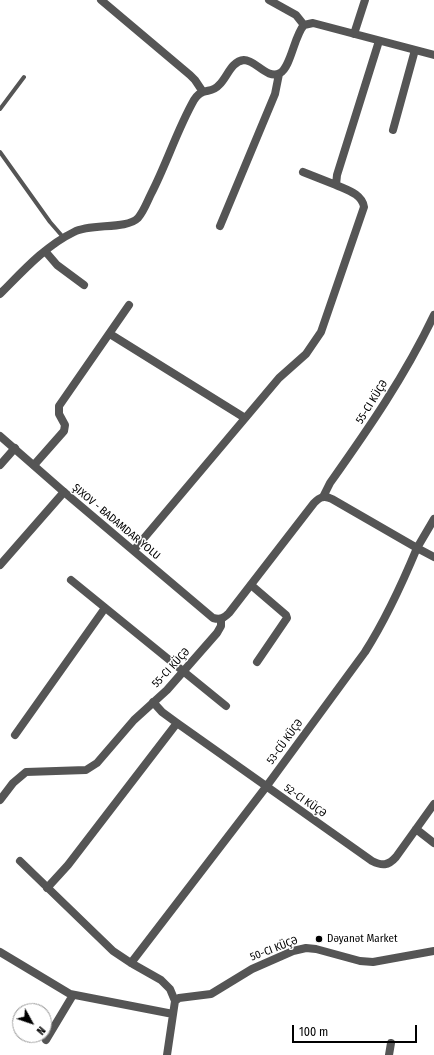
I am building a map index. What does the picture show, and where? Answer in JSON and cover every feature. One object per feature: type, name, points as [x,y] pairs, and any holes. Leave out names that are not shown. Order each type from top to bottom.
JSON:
[{"type":"street","points":[[101,0],[190,75],[203,92]]},
{"type":"street","points":[[269,0],[296,15],[304,25]]},
{"type":"street","points":[[354,34],[365,0]]},
{"type":"street","points":[[220,226],[276,94],[279,74],[287,65],[298,34],[304,25],[314,23],[434,55]]},
{"type":"street","points":[[336,185],[337,176],[379,41]]},
{"type":"street","points":[[393,130],[415,50]]},
{"type":"street","points":[[0,294],[45,251],[63,237],[83,228],[122,225],[137,219],[156,185],[188,109],[194,100],[203,92],[212,91],[217,88],[236,63],[243,60],[249,61],[270,74],[279,74]]},
{"type":"street","points":[[134,550],[279,378],[306,354],[321,332],[364,207],[363,201],[359,196],[303,172]]},
{"type":"street","points":[[45,251],[57,265],[84,285]]},
{"type":"street","points":[[34,465],[64,431],[65,425],[58,414],[59,406],[129,305]]},
{"type":"street","name":"55-CI KÜÇƏ","points":[[0,800],[13,783],[26,772],[86,770],[92,767],[134,720],[183,672],[217,634],[221,626],[221,619],[229,613],[314,503],[319,498],[323,497],[330,483],[388,400],[434,315]]},
{"type":"street","points":[[110,334],[245,418]]},
{"type":"street","points":[[0,436],[214,618],[221,619]]},
{"type":"street","points":[[0,464],[15,448]]},
{"type":"street","points":[[0,565],[64,492]]},
{"type":"street","points":[[323,497],[332,499],[434,557]]},
{"type":"street","name":"53-CÜ KÜÇƏ","points":[[131,963],[266,787],[365,652],[396,598],[417,548],[434,519]]},
{"type":"street","points":[[71,580],[226,706]]},
{"type":"street","points":[[251,585],[286,615],[287,618],[257,662]]},
{"type":"street","points":[[15,735],[105,608]]},
{"type":"street","name":"52-CI KÜÇƏ","points":[[153,702],[162,712],[266,787],[372,861],[380,864],[390,863],[434,804]]},
{"type":"street","points":[[47,888],[77,854],[177,723]]},
{"type":"street","points":[[416,829],[434,843]]},
{"type":"street","points":[[20,861],[113,951],[166,984],[170,989],[175,1001],[167,1055]]},
{"type":"street","name":"50-CI KÜÇƏ","points":[[175,1001],[179,998],[211,994],[252,969],[293,951],[306,948],[316,949],[360,961],[373,962],[434,951]]},
{"type":"street","points":[[0,952],[70,994],[173,1014]]},
{"type":"street","points":[[52,1030],[73,995]]},
{"type":"street","points":[[389,1055],[391,1044]]},
{"type":"lane","points":[[0,109],[24,77]]},
{"type":"lane","points":[[0,152],[50,222],[63,237]]},
{"type":"place","name":"Dəyanət Market","points":[[319,939]]}]
